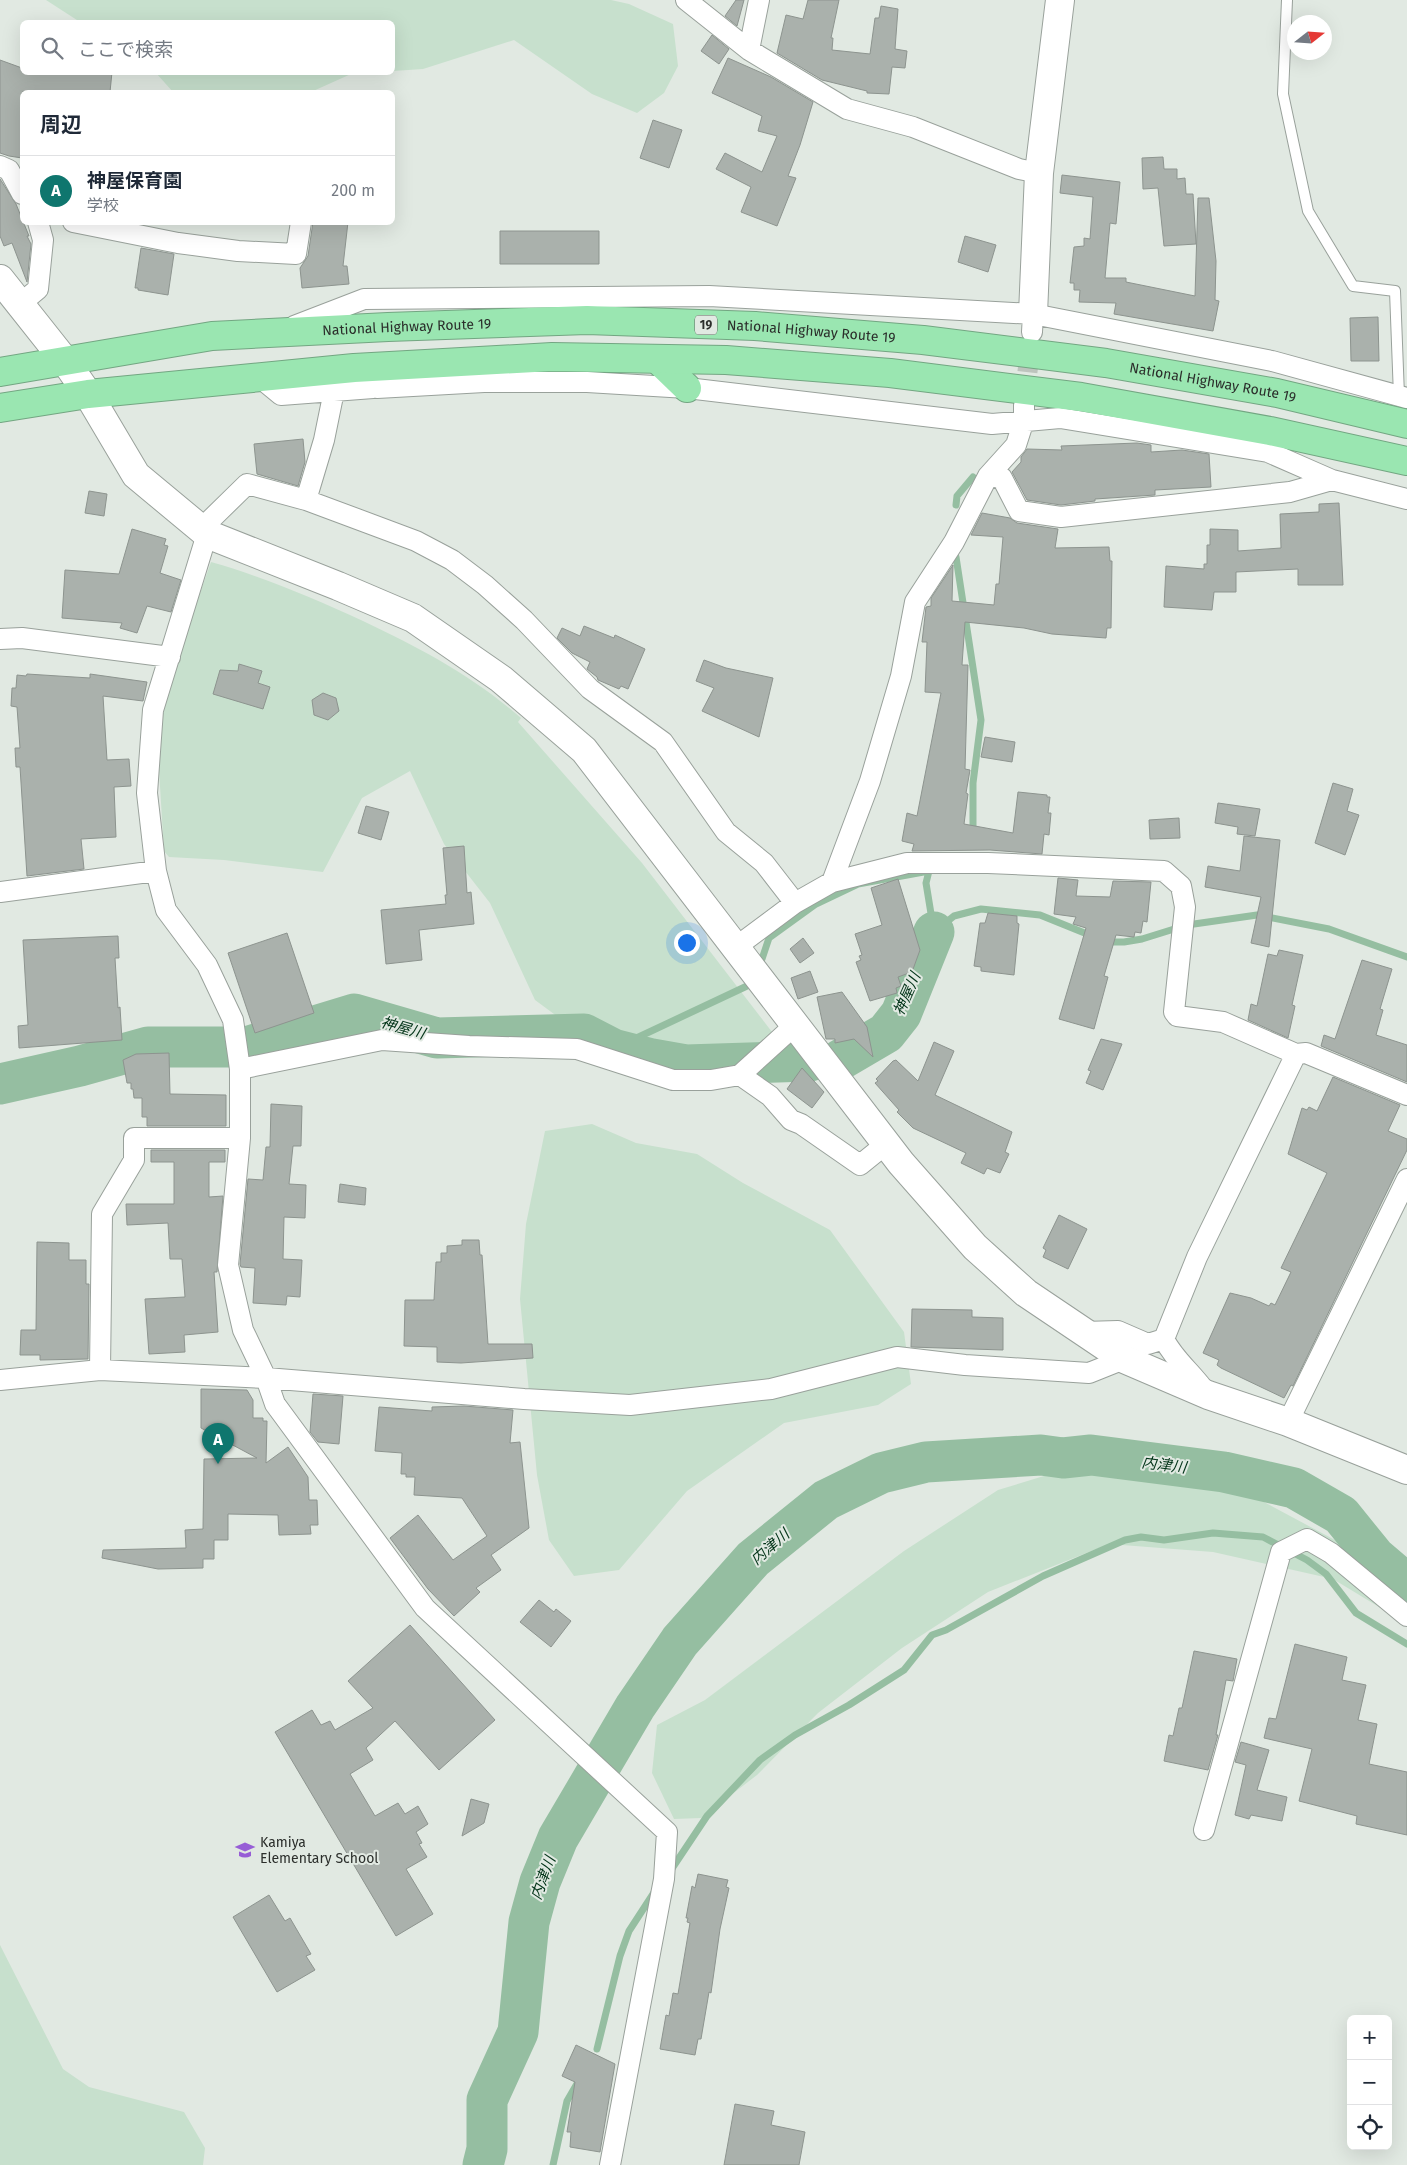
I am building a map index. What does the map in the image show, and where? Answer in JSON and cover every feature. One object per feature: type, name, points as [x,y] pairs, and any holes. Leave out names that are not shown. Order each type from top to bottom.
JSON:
[{"type":"highway","name":"National Highway Route 19","points":[[0,372],[212,336],[388,326],[587,320],[765,327],[923,340],[1106,363],[1277,393],[1407,424]]},
{"type":"highway","points":[[0,408],[88,394],[259,377],[334,381],[354,368],[552,357],[726,360],[881,373],[1081,397],[1270,431],[1407,461]]},
{"type":"highway","points":[[657,359],[687,388]]},
{"type":"street","points":[[686,0],[749,50],[847,109],[913,127],[1019,169],[1039,174]]},
{"type":"street","points":[[749,50],[759,0]]},
{"type":"street","points":[[1033,323],[1039,174],[1060,0]]},
{"type":"street","points":[[0,166],[9,170],[20,190]]},
{"type":"street","points":[[20,304],[38,289],[43,240],[39,225]]},
{"type":"street","points":[[88,225],[178,243],[238,251],[296,254],[301,225]]},
{"type":"street","points":[[0,280],[65,361],[88,394],[136,475],[204,532],[413,618],[501,679],[584,750],[886,1144],[975,1247],[1026,1293],[1124,1359],[1208,1395],[1288,1422],[1407,1470]]},
{"type":"street","points":[[277,333],[364,299],[710,296],[1033,323],[1272,361],[1403,397]]},
{"type":"street","points":[[306,500],[324,440],[334,381],[377,388],[484,382],[587,382],[687,388],[992,424],[1024,413],[1268,452],[1332,480],[1407,499]]},
{"type":"street","points":[[832,882],[870,781],[901,676],[915,602],[954,542],[988,476],[1016,445],[1024,413]]},
{"type":"street","points":[[988,476],[1002,478],[1019,511],[1061,518],[1290,492],[1332,480]]},
{"type":"street","points":[[610,2165],[664,1879],[666,1832],[425,1608],[275,1404],[266,1378],[243,1330],[228,1264],[240,1138],[240,1068],[233,1020],[207,965],[166,910],[156,871],[147,792],[153,710],[170,657],[204,532],[247,484],[306,500],[416,541],[452,560],[485,585],[524,620],[590,689],[663,742],[726,832],[764,863],[796,903]]},
{"type":"street","points":[[0,639],[22,638],[170,657]]},
{"type":"street","points":[[736,947],[796,903],[832,882],[907,863],[988,863],[1164,871],[1181,886],[1185,907],[1174,1012],[1176,1016],[1223,1022],[1296,1054],[1306,1053],[1407,1095]]},
{"type":"street","points":[[0,892],[156,871]]},
{"type":"street","points":[[240,1068],[382,1040],[469,1046],[577,1049],[672,1080],[711,1080],[748,1067],[795,1025]]},
{"type":"street","points":[[1208,1395],[1194,1375],[1171,1353],[1164,1339],[1197,1257],[1296,1054]]},
{"type":"street","points":[[748,1067],[791,1120],[801,1124],[860,1165],[886,1144]]},
{"type":"street","points":[[100,1370],[102,1214],[134,1160],[134,1138],[240,1138]]},
{"type":"street","points":[[1288,1422],[1407,1179]]},
{"type":"street","points":[[1084,1332],[1118,1331],[1148,1344],[1164,1339]]},
{"type":"street","points":[[0,1380],[100,1370],[266,1378],[524,1399],[630,1405],[771,1389],[896,1357],[965,1365],[1089,1373],[1124,1359]]},
{"type":"street","points":[[1204,1830],[1280,1552],[1306,1539],[1331,1553],[1407,1616]]},
{"type":"lane","points":[[1287,0],[1283,94],[1308,211],[1353,286],[1395,290],[1403,397]]},
{"type":"green space","points":[[46,0],[611,0],[629,4],[673,24],[678,66],[664,93],[637,113],[592,94],[514,40],[423,69],[395,71],[395,20],[77,20]]},
{"type":"green space","points":[[158,75],[349,75],[315,90],[171,90]]},
{"type":"green space","points":[[211,562],[250,574],[307,596],[405,642],[465,676],[521,718],[518,722],[642,863],[789,1054],[773,1073],[715,1071],[677,1075],[592,1042],[535,1000],[490,903],[444,844],[410,771],[362,798],[323,872],[224,860],[169,857],[164,851],[158,754],[165,692]]},
{"type":"green space","points":[[592,1124],[636,1143],[697,1154],[743,1183],[830,1230],[904,1332],[911,1384],[878,1405],[784,1423],[687,1491],[619,1570],[574,1576],[549,1540],[537,1475],[520,1299],[526,1224],[545,1131]]},
{"type":"green space","points":[[1080,1465],[1223,1480],[1333,1539],[1407,1588],[1407,1624],[1333,1579],[1213,1552],[1109,1544],[988,1592],[902,1648],[818,1713],[757,1775],[701,1818],[674,1819],[652,1773],[657,1725],[705,1700],[904,1551],[998,1490]]},
{"type":"green space","points":[[0,1945],[63,2069],[89,2087],[184,2112],[205,2148],[203,2165],[0,2165]]},
{"type":"building","points":[[736,0],[744,0],[737,26],[725,16]]},
{"type":"building","points":[[808,0],[839,0],[831,38],[833,38],[832,50],[870,54],[875,18],[879,18],[881,6],[898,9],[895,49],[907,51],[905,68],[892,67],[889,94],[867,93],[867,91],[822,80],[777,53],[786,15],[803,19]]},
{"type":"building","points":[[712,35],[729,49],[719,64],[701,51]]},
{"type":"building","points":[[728,58],[771,77],[813,102],[788,176],[796,178],[777,226],[741,212],[751,187],[716,169],[725,153],[762,172],[777,136],[758,131],[762,116],[712,93]]},
{"type":"building","points":[[0,60],[20,67],[20,75],[112,75],[110,90],[20,90],[20,158],[0,153]]},
{"type":"building","points":[[653,120],[682,130],[669,168],[640,158]]},
{"type":"building","points":[[1163,157],[1164,169],[1177,169],[1177,179],[1185,178],[1186,194],[1193,194],[1196,244],[1164,246],[1158,188],[1143,189],[1142,158]]},
{"type":"building","points":[[1062,175],[1120,182],[1116,224],[1110,223],[1105,278],[1126,278],[1126,282],[1195,296],[1198,198],[1209,198],[1216,261],[1215,300],[1219,301],[1213,331],[1114,314],[1116,303],[1079,302],[1080,290],[1074,290],[1074,283],[1070,283],[1074,247],[1084,246],[1084,238],[1090,239],[1093,197],[1060,193]]},
{"type":"building","points":[[0,179],[16,204],[20,214],[20,225],[25,225],[29,236],[27,236],[31,244],[27,282],[12,243],[4,246],[0,236]]},
{"type":"building","points":[[313,225],[348,225],[343,266],[347,266],[349,284],[302,288],[300,268],[308,256]]},
{"type":"building","points":[[500,231],[599,231],[599,264],[500,264]]},
{"type":"building","points":[[965,236],[996,245],[988,272],[958,262]]},
{"type":"building","points":[[141,248],[174,254],[168,295],[135,288]]},
{"type":"building","points":[[1378,317],[1379,361],[1351,361],[1350,318]]},
{"type":"building","points":[[303,439],[305,462],[298,486],[257,474],[254,444]]},
{"type":"building","points":[[1137,443],[1151,445],[1151,452],[1182,450],[1209,454],[1211,487],[1155,490],[1155,495],[1095,499],[1095,501],[1061,505],[1027,500],[1012,472],[1021,462],[1021,457],[1027,449],[1062,450],[1061,446]]},
{"type":"building","points":[[89,491],[107,494],[104,516],[85,513]]},
{"type":"building","points":[[1339,503],[1343,585],[1298,585],[1298,569],[1236,572],[1236,592],[1214,592],[1212,610],[1164,607],[1166,566],[1204,569],[1204,564],[1207,564],[1207,545],[1210,545],[1210,529],[1238,530],[1238,551],[1281,548],[1280,514],[1319,512],[1319,504]]},
{"type":"building","points":[[982,513],[1010,518],[1017,523],[1058,529],[1055,548],[1109,547],[1110,561],[1112,561],[1111,628],[1107,628],[1106,638],[1052,634],[1024,628],[965,622],[962,665],[968,665],[965,769],[970,770],[964,824],[1013,833],[1018,792],[1047,795],[1047,797],[1050,797],[1048,813],[1051,813],[1049,835],[1044,834],[1042,854],[990,850],[912,851],[914,844],[902,841],[907,813],[917,816],[941,693],[925,692],[927,642],[922,642],[926,607],[931,606],[931,598],[953,565],[952,601],[994,605],[996,584],[999,584],[1003,537],[971,535]]},
{"type":"building","points":[[132,529],[166,539],[164,545],[168,546],[160,573],[181,580],[171,612],[147,606],[137,633],[120,628],[122,623],[62,618],[65,570],[119,574]]},
{"type":"building","points":[[584,626],[614,638],[615,635],[645,649],[628,689],[621,686],[619,689],[598,680],[587,669],[590,662],[572,653],[557,638],[562,628],[580,636]]},
{"type":"building","points":[[704,660],[726,668],[773,678],[759,737],[702,711],[714,688],[696,681]]},
{"type":"building","points":[[239,664],[262,671],[258,683],[270,687],[263,709],[213,694],[220,670],[238,671]]},
{"type":"building","points":[[27,674],[90,678],[90,674],[147,682],[143,701],[103,696],[107,760],[129,759],[131,786],[114,787],[116,837],[81,839],[84,869],[27,876],[20,767],[16,767],[15,748],[20,748],[17,707],[11,706],[12,688],[16,688],[17,675],[26,676]]},
{"type":"building","points":[[323,693],[336,698],[339,711],[328,720],[314,715],[312,700]]},
{"type":"building","points":[[985,737],[1015,742],[1012,762],[981,757]]},
{"type":"building","points":[[1333,783],[1353,789],[1347,811],[1359,815],[1345,855],[1315,843]]},
{"type":"building","points":[[1218,803],[1260,809],[1255,836],[1237,834],[1238,827],[1215,823]]},
{"type":"building","points":[[366,806],[389,812],[381,840],[358,833]]},
{"type":"building","points":[[1179,818],[1180,838],[1150,839],[1149,820]]},
{"type":"building","points":[[1244,836],[1280,840],[1269,947],[1251,943],[1261,897],[1205,887],[1208,866],[1240,871]]},
{"type":"building","points":[[464,846],[467,893],[471,892],[474,924],[419,930],[422,960],[386,964],[381,910],[446,904],[443,848]]},
{"type":"building","points":[[1058,878],[1078,880],[1076,896],[1110,897],[1113,881],[1151,882],[1147,922],[1143,921],[1141,933],[1135,932],[1134,937],[1116,935],[1104,976],[1108,977],[1094,1029],[1059,1019],[1086,928],[1073,924],[1076,917],[1054,914]]},
{"type":"building","points":[[898,879],[920,950],[912,972],[898,977],[901,986],[896,988],[897,993],[870,1001],[856,962],[861,960],[859,956],[862,955],[855,934],[882,925],[871,888]]},
{"type":"building","points":[[988,913],[1017,916],[1017,923],[1019,924],[1014,975],[981,971],[981,967],[974,966],[980,923],[985,923]]},
{"type":"building","points":[[287,933],[314,1013],[255,1033],[228,953]]},
{"type":"building","points":[[118,936],[119,958],[115,958],[122,1040],[19,1048],[18,1026],[28,1025],[23,940]]},
{"type":"building","points":[[803,938],[814,953],[800,963],[790,949]]},
{"type":"building","points":[[1279,950],[1303,955],[1292,1005],[1295,1006],[1288,1038],[1248,1020],[1251,1004],[1257,1006],[1268,954],[1277,956]]},
{"type":"building","points":[[1362,960],[1392,969],[1380,1009],[1383,1010],[1376,1035],[1407,1045],[1407,1082],[1321,1046],[1324,1035],[1335,1039]]},
{"type":"building","points":[[810,971],[818,992],[798,999],[791,978]]},
{"type":"building","points":[[842,992],[867,1027],[873,1057],[854,1039],[835,1043],[835,1039],[826,1039],[817,997]]},
{"type":"building","points":[[1101,1039],[1122,1044],[1103,1090],[1086,1083],[1091,1071],[1088,1070]]},
{"type":"building","points":[[934,1042],[954,1051],[935,1095],[1012,1132],[1005,1152],[1009,1154],[1000,1173],[987,1168],[984,1174],[961,1163],[966,1153],[913,1128],[897,1112],[899,1110],[875,1083],[878,1081],[876,1079],[896,1060],[918,1081]]},
{"type":"building","points":[[169,1053],[170,1094],[226,1095],[226,1126],[147,1126],[147,1117],[142,1117],[142,1098],[134,1098],[131,1083],[127,1083],[123,1060],[136,1054]]},
{"type":"building","points":[[802,1068],[824,1092],[812,1108],[787,1089]]},
{"type":"building","points":[[1333,1077],[1400,1105],[1388,1131],[1407,1139],[1407,1150],[1293,1386],[1291,1385],[1284,1398],[1221,1368],[1217,1365],[1219,1360],[1203,1353],[1230,1293],[1251,1298],[1269,1306],[1271,1303],[1275,1305],[1291,1272],[1281,1268],[1327,1173],[1288,1154],[1302,1108],[1307,1110],[1309,1107],[1317,1111]]},
{"type":"building","points":[[271,1104],[302,1106],[301,1146],[293,1146],[289,1184],[306,1185],[305,1218],[284,1217],[283,1259],[302,1260],[300,1297],[287,1296],[286,1305],[253,1303],[255,1268],[241,1267],[240,1264],[248,1179],[263,1180],[266,1147],[270,1147]]},
{"type":"building","points":[[151,1150],[225,1150],[225,1162],[209,1162],[209,1197],[223,1196],[217,1272],[214,1272],[218,1332],[184,1335],[185,1352],[149,1354],[145,1299],[185,1297],[182,1259],[170,1259],[168,1223],[127,1225],[126,1204],[174,1204],[174,1162],[151,1162]]},
{"type":"building","points":[[340,1184],[366,1188],[365,1205],[338,1202]]},
{"type":"building","points":[[1059,1215],[1087,1229],[1068,1269],[1043,1257],[1046,1250],[1043,1248]]},
{"type":"building","points":[[462,1240],[479,1240],[480,1255],[482,1255],[488,1344],[532,1344],[533,1358],[461,1363],[437,1362],[437,1347],[404,1346],[405,1300],[434,1300],[436,1262],[441,1262],[441,1253],[447,1253],[447,1246],[462,1245]]},
{"type":"building","points":[[37,1242],[69,1243],[69,1260],[86,1260],[86,1284],[89,1284],[88,1359],[40,1360],[40,1355],[20,1355],[21,1330],[36,1330]]},
{"type":"building","points":[[912,1309],[972,1310],[972,1317],[1003,1318],[1003,1350],[911,1347]]},
{"type":"building","points":[[201,1389],[247,1390],[253,1400],[253,1418],[263,1418],[263,1421],[267,1421],[266,1463],[288,1447],[308,1477],[309,1500],[317,1500],[318,1525],[310,1525],[311,1534],[279,1535],[278,1515],[228,1514],[228,1540],[214,1540],[214,1559],[203,1559],[203,1568],[158,1569],[102,1558],[103,1550],[186,1548],[185,1530],[203,1529],[204,1459],[257,1458],[201,1428]]},
{"type":"building","points":[[313,1394],[343,1396],[339,1444],[318,1442],[310,1432]]},
{"type":"building","points":[[464,1406],[513,1410],[510,1443],[520,1442],[529,1528],[491,1555],[501,1570],[476,1588],[480,1592],[454,1616],[428,1589],[390,1538],[418,1515],[453,1560],[487,1536],[462,1498],[414,1495],[415,1477],[406,1477],[406,1474],[401,1474],[402,1453],[375,1451],[379,1407],[432,1411],[432,1407]]},
{"type":"building","points":[[539,1600],[554,1612],[556,1609],[571,1621],[551,1647],[520,1622]]},
{"type":"building","points":[[410,1625],[495,1720],[439,1770],[395,1721],[366,1748],[373,1760],[350,1774],[375,1816],[398,1803],[405,1814],[418,1806],[428,1824],[416,1832],[422,1843],[419,1844],[427,1857],[406,1869],[433,1914],[396,1936],[275,1732],[312,1710],[321,1725],[330,1721],[335,1730],[373,1708],[348,1681]]},
{"type":"building","points":[[1295,1644],[1347,1657],[1342,1680],[1366,1685],[1358,1720],[1377,1724],[1369,1764],[1407,1772],[1407,1835],[1356,1824],[1357,1816],[1299,1801],[1312,1749],[1264,1738],[1269,1718],[1276,1719]]},
{"type":"building","points":[[1194,1651],[1237,1659],[1233,1681],[1226,1680],[1216,1735],[1218,1735],[1208,1770],[1164,1761],[1169,1735],[1173,1736],[1179,1708],[1182,1708]]},
{"type":"building","points":[[1241,1742],[1269,1750],[1257,1790],[1287,1797],[1282,1821],[1251,1815],[1249,1819],[1235,1815],[1246,1765],[1235,1762]]},
{"type":"building","points":[[471,1799],[489,1804],[484,1823],[462,1836]]},
{"type":"building","points":[[698,1874],[728,1880],[726,1887],[729,1888],[720,1929],[711,1993],[709,1992],[701,2039],[698,2039],[695,2055],[660,2049],[666,2015],[669,2016],[673,1993],[678,1994],[690,1923],[687,1922],[688,1918],[686,1918],[692,1886],[695,1888]]},
{"type":"building","points":[[269,1895],[285,1921],[290,1918],[311,1954],[306,1956],[315,1970],[277,1992],[233,1917]]},
{"type":"building","points":[[576,2045],[615,2064],[600,2152],[570,2147],[571,2132],[567,2132],[575,2082],[562,2076]]},
{"type":"building","points":[[735,2104],[774,2111],[771,2125],[805,2132],[799,2165],[724,2165]]},
{"type":"waterway","points":[[956,505],[957,496],[973,477]]},
{"type":"waterway","points":[[956,557],[981,720],[973,783],[973,834]]},
{"type":"waterway","points":[[929,871],[926,883],[934,932],[954,916],[981,909],[1040,915],[1092,936]]},
{"type":"waterway","points":[[762,959],[769,938],[816,904],[858,884],[929,871]]},
{"type":"waterway","points":[[1107,942],[1142,939],[1187,925],[1257,915],[1329,929],[1407,957]]},
{"type":"waterway","name":"神屋川","points":[[840,1060],[886,1033],[901,1014],[934,932]]},
{"type":"waterway","points":[[613,1049],[747,986]]},
{"type":"waterway","name":"神屋川","points":[[0,1084],[80,1066],[148,1047],[246,1047],[354,1014],[437,1038],[584,1034],[613,1049],[686,1065],[810,1061]]},
{"type":"waterway","name":"内津川","points":[[483,2165],[487,2149],[487,2100],[518,2032],[529,1922],[540,1882],[558,1838],[635,1707],[680,1641],[753,1559],[826,1500],[881,1473],[926,1462],[1041,1455],[1063,1458],[1091,1455],[1224,1472],[1294,1488],[1341,1515],[1375,1557],[1407,1584]]},
{"type":"waterway","points":[[669,1873],[707,1816],[760,1760],[795,1735],[849,1705],[904,1670],[932,1635],[946,1630],[1043,1576],[1125,1540],[1141,1537],[1164,1540],[1213,1533],[1263,1537],[1307,1560],[1326,1574],[1356,1613],[1407,1644]]},
{"type":"waterway","points":[[597,2049],[620,1956],[629,1931],[655,1891]]},
{"type":"waterway","points":[[553,2165],[567,2101],[578,2082]]},
{"type":"tunnel","points":[[1024,402],[1031,341]]},
{"type":"place","name":"神屋保育園","points":[[218,1464]]},
{"type":"place","name":"Kamiya Elementary School","points":[[245,1850]]}]
